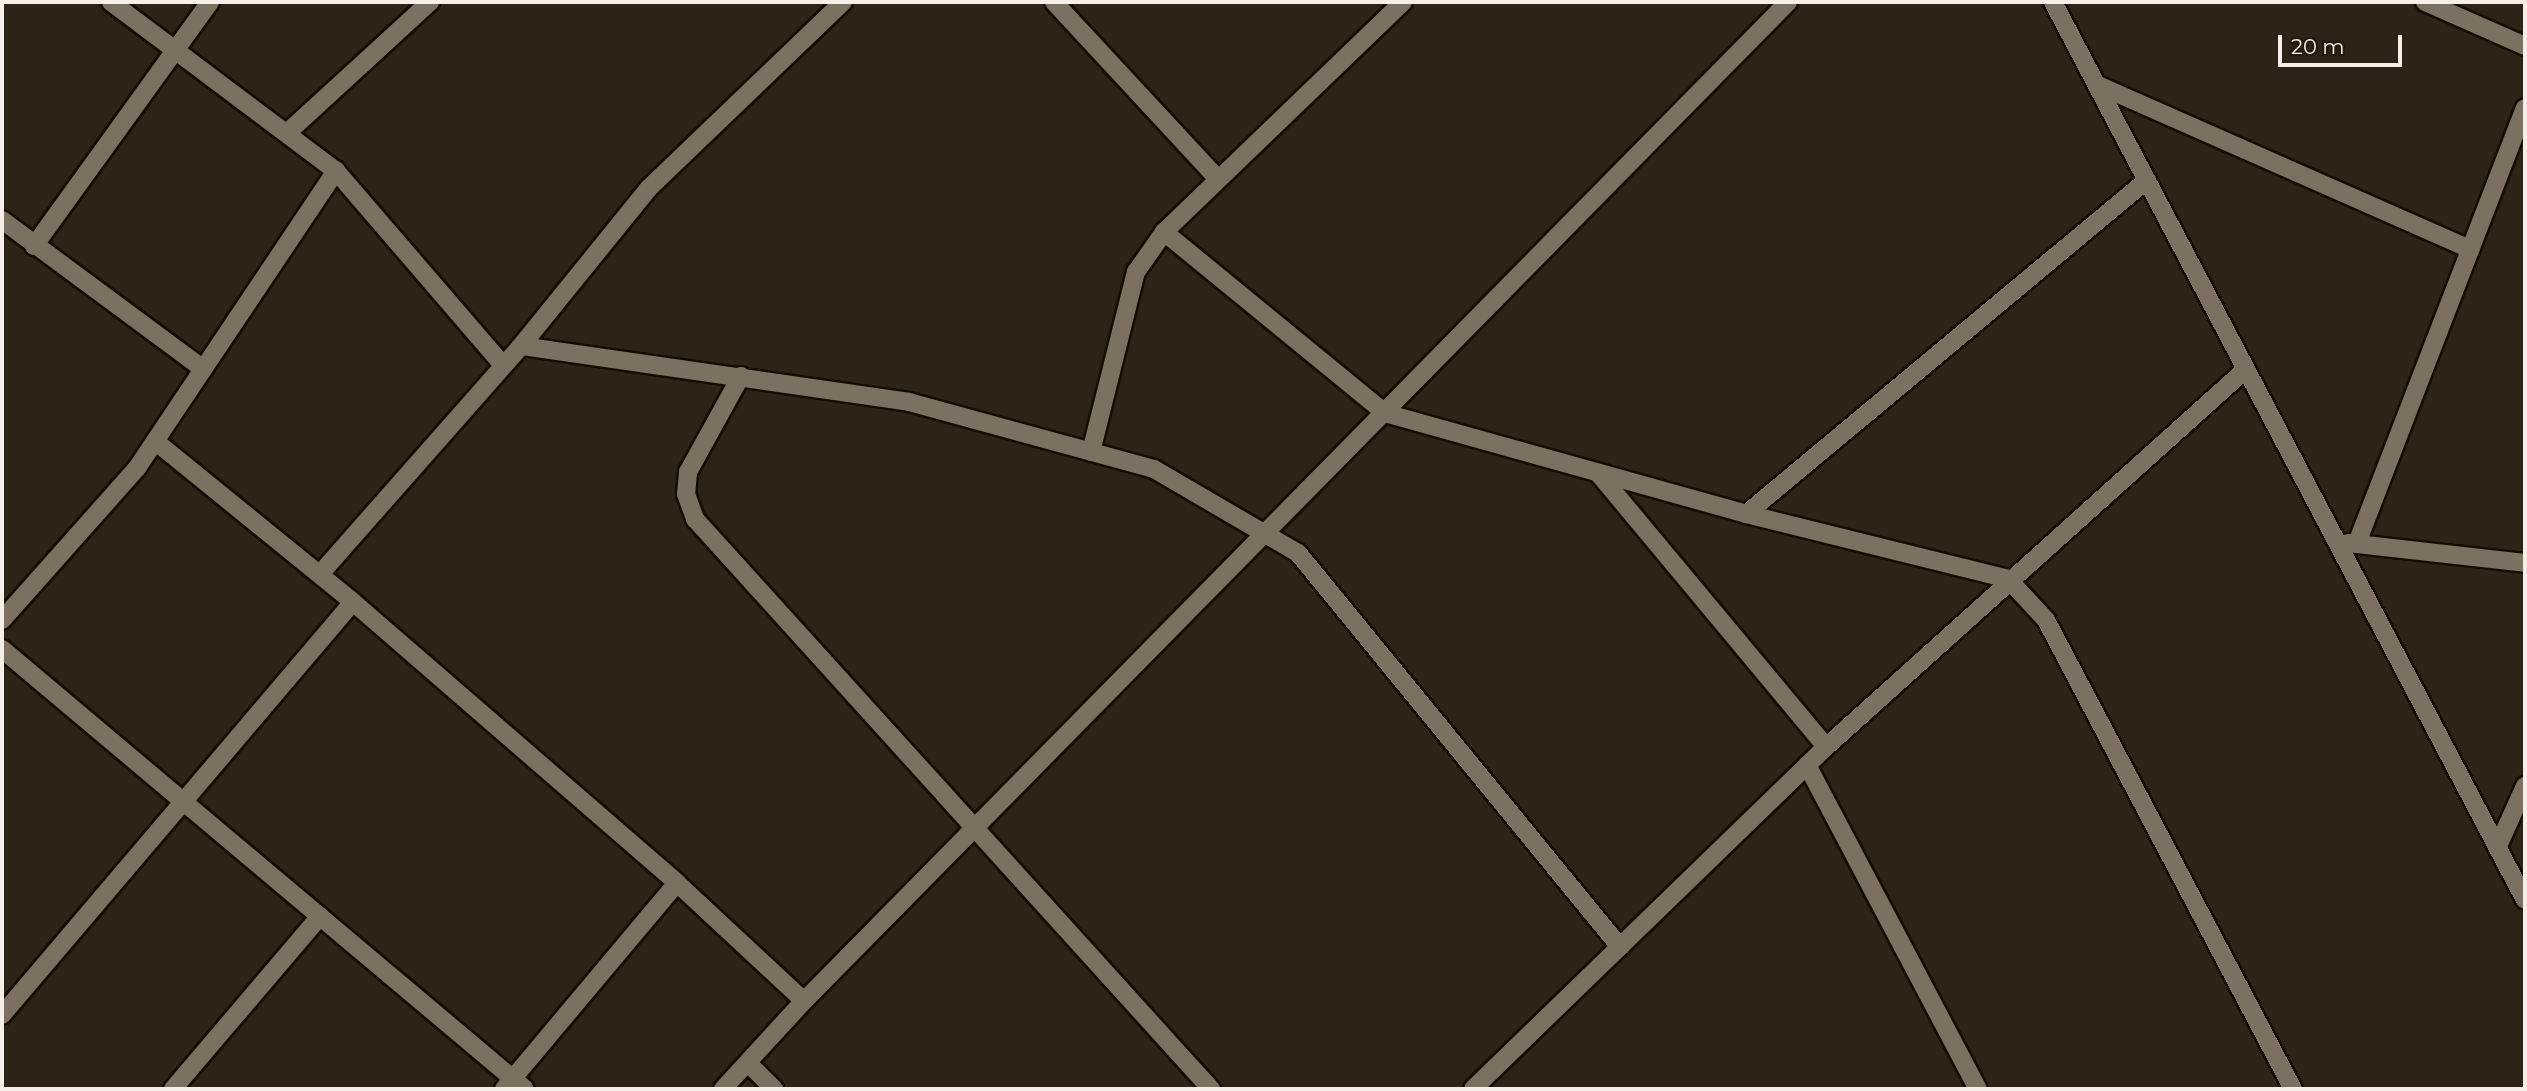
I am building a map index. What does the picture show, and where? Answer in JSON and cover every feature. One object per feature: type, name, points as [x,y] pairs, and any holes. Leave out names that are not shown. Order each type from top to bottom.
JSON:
[{"type":"street","points":[[111,2],[177,48],[336,171],[502,364]]},
{"type":"street","points":[[34,246],[210,2]]},
{"type":"street","points":[[287,133],[430,2]]},
{"type":"street","points":[[320,574],[502,364],[521,346],[649,188],[843,2]]},
{"type":"street","points":[[1054,2],[1216,177]]},
{"type":"street","points":[[1091,452],[1136,272],[1164,232],[1216,177],[1403,2]]},
{"type":"street","points":[[723,1089],[803,1000],[1268,533],[1788,2]]},
{"type":"street","points":[[2053,2],[2334,543],[2525,900]]},
{"type":"street","points":[[2425,2],[2525,46]]},
{"type":"street","points":[[2098,85],[2470,248]]},
{"type":"street","points":[[2357,543],[2525,108]]},
{"type":"street","points":[[2,620],[137,468],[336,171]]},
{"type":"street","points":[[1746,514],[2147,180]]},
{"type":"street","points":[[2,220],[203,369]]},
{"type":"street","points":[[1164,232],[1385,414],[1746,514],[2008,579],[2046,620],[2293,1089]]},
{"type":"street","points":[[521,346],[909,402],[1154,469],[1268,533],[1298,553],[1620,947]]},
{"type":"street","points":[[1473,1089],[1826,747],[2008,579],[2245,370]]},
{"type":"street","points":[[741,376],[688,472],[686,494],[695,519],[1211,1089]]},
{"type":"street","points":[[155,441],[353,602],[677,883],[803,1000]]},
{"type":"street","points":[[1598,473],[1826,747]]},
{"type":"street","points":[[2334,543],[2357,543],[2525,562]]},
{"type":"street","points":[[2,1015],[353,602]]},
{"type":"street","points":[[2,649],[320,916],[514,1086],[677,883]]},
{"type":"street","points":[[1807,765],[1978,1089]]},
{"type":"street","points":[[2498,846],[2524,794]]},
{"type":"street","points":[[173,1089],[320,916]]},
{"type":"street","points":[[748,1063],[774,1089]]}]
